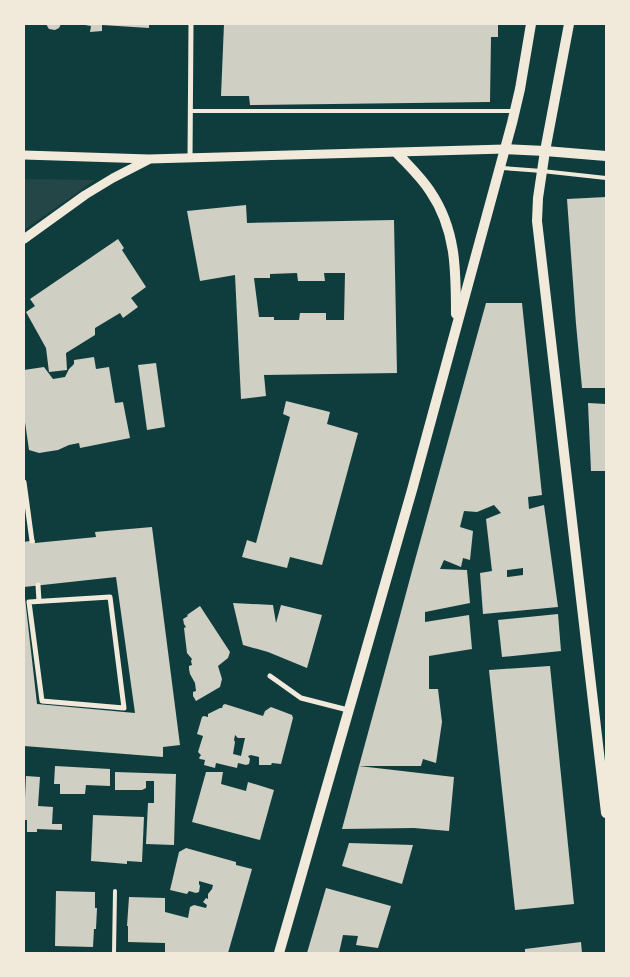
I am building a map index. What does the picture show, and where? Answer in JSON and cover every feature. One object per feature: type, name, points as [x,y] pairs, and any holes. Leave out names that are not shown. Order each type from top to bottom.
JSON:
[{"type":"main road","points":[[280,953],[412,490],[505,150],[520,89],[531,24]]},
{"type":"main road","points":[[569,24],[545,151],[538,198],[537,221],[606,813]]},
{"type":"main road","points":[[505,150],[606,156]]},
{"type":"main road","points":[[397,153],[430,191],[441,209],[450,232],[454,254],[456,286],[455,329]]},
{"type":"street","points":[[190,158],[191,24]]},
{"type":"street","points":[[24,155],[149,159],[505,150]]},
{"type":"street","points":[[24,239],[85,195],[149,159]]},
{"type":"street","points":[[24,482],[32,541]]},
{"type":"street","points":[[38,585],[39,601]]},
{"type":"street","points":[[110,597],[124,708],[42,701],[29,602],[39,601],[110,597]]},
{"type":"street","points":[[270,676],[301,698],[349,710]]},
{"type":"lane","points":[[191,111],[515,111]]},
{"type":"lane","points":[[500,167],[606,178]]},
{"type":"lane","points":[[114,891],[114,953]]},
{"type":"shaded area","points":[[24,179],[95,180],[24,230]]},
{"type":"building","points":[[46,24],[61,24],[55,30],[49,29]]},
{"type":"building","points":[[85,24],[149,24],[149,28],[102,25],[102,31],[90,32],[91,26]]},
{"type":"building","points":[[224,24],[498,24],[498,37],[491,37],[490,102],[250,105],[249,96],[221,96]]},
{"type":"building","points":[[606,197],[606,388],[582,388],[567,199]]},
{"type":"building","points":[[246,205],[247,223],[394,220],[397,373],[264,375],[266,396],[241,399],[235,275],[200,281],[187,211]],"holes":[[[297,273],[298,281],[325,281],[324,273],[345,273],[344,320],[326,320],[326,313],[300,313],[299,320],[274,320],[274,317],[259,317],[254,278],[270,278],[270,274]]]},
{"type":"building","points":[[118,239],[124,248],[122,250],[146,287],[131,298],[138,307],[123,318],[120,313],[95,328],[95,335],[66,353],[67,370],[49,372],[46,348],[26,312],[35,306],[30,299]]},
{"type":"building","points":[[486,303],[522,303],[542,495],[528,497],[529,509],[544,505],[558,607],[483,614],[480,573],[492,571],[486,519],[501,513],[494,505],[477,512],[464,511],[460,527],[473,531],[470,560],[463,558],[461,567],[444,560],[440,569],[467,570],[470,603],[425,612],[425,622],[469,615],[472,649],[429,656],[429,689],[438,689],[442,722],[436,763],[423,759],[421,766],[359,766]],"holes":[[[523,568],[523,575],[507,577],[507,570]]]},
{"type":"building","points":[[94,357],[96,369],[109,367],[115,403],[123,402],[130,438],[80,448],[79,443],[58,450],[39,453],[29,450],[24,415],[24,370],[44,367],[53,379],[65,377],[74,364],[74,360]]},
{"type":"building","points":[[156,363],[165,427],[147,430],[138,365]]},
{"type":"building","points":[[286,401],[330,412],[327,424],[358,433],[322,565],[290,557],[287,568],[242,557],[247,540],[256,543],[290,417],[283,414]]},
{"type":"building","points":[[588,403],[606,404],[606,471],[591,471]]},
{"type":"building","points":[[152,527],[180,745],[163,747],[163,757],[24,746],[24,598],[37,704],[135,713],[116,577],[24,587],[24,542],[35,540],[35,543],[96,537],[95,532]]},
{"type":"building","points":[[233,603],[273,605],[276,623],[281,605],[322,615],[307,668],[268,652],[243,645]]},
{"type":"building","points":[[200,606],[230,652],[228,658],[218,666],[222,679],[220,687],[196,701],[193,696],[193,692],[196,691],[195,683],[189,669],[189,666],[192,665],[192,659],[187,653],[184,628],[186,627],[183,619]]},
{"type":"building","points":[[558,614],[561,651],[502,657],[498,620]]},
{"type":"building","points":[[550,666],[574,904],[515,910],[489,670]]},
{"type":"building","points":[[223,705],[263,716],[265,711],[271,707],[292,715],[293,718],[281,764],[259,765],[259,757],[251,755],[248,756],[250,759],[249,764],[238,763],[237,768],[216,763],[215,768],[204,765],[205,760],[199,758],[201,755],[198,752],[203,736],[197,734],[202,717],[208,717],[208,714],[222,708]],"holes":[[[235,735],[238,738],[245,738],[241,756],[233,754]]]},
{"type":"building","points":[[55,766],[110,769],[110,786],[86,785],[85,794],[60,794],[60,784],[54,784]]},
{"type":"building","points":[[359,766],[454,777],[449,831],[414,828],[342,829]]},
{"type":"building","points":[[115,772],[176,774],[174,845],[146,844],[148,803],[154,803],[154,781],[146,781],[146,788],[142,790],[115,790]]},
{"type":"building","points":[[206,772],[223,772],[221,784],[246,791],[248,782],[274,790],[260,840],[192,822]]},
{"type":"building","points":[[26,776],[40,777],[38,806],[53,807],[52,824],[62,824],[62,830],[37,829],[37,832],[27,832],[27,820],[24,820]]},
{"type":"building","points":[[93,815],[144,817],[142,862],[127,861],[127,864],[91,861]]},
{"type":"building","points":[[349,843],[413,845],[402,884],[342,866]]},
{"type":"building","points":[[186,848],[236,862],[236,865],[252,869],[228,953],[165,953],[165,943],[128,942],[129,897],[165,898],[165,912],[188,918],[190,907],[194,905],[206,908],[207,905],[203,902],[206,898],[208,899],[208,894],[213,885],[199,881],[199,892],[196,893],[189,891],[187,894],[170,890],[179,852]]},
{"type":"building","points":[[326,888],[391,906],[378,948],[356,945],[358,936],[343,935],[339,953],[307,953]]},
{"type":"building","points":[[56,891],[95,892],[95,908],[97,908],[93,947],[55,946]]},
{"type":"building","points":[[581,942],[582,953],[525,953],[525,949]]}]
